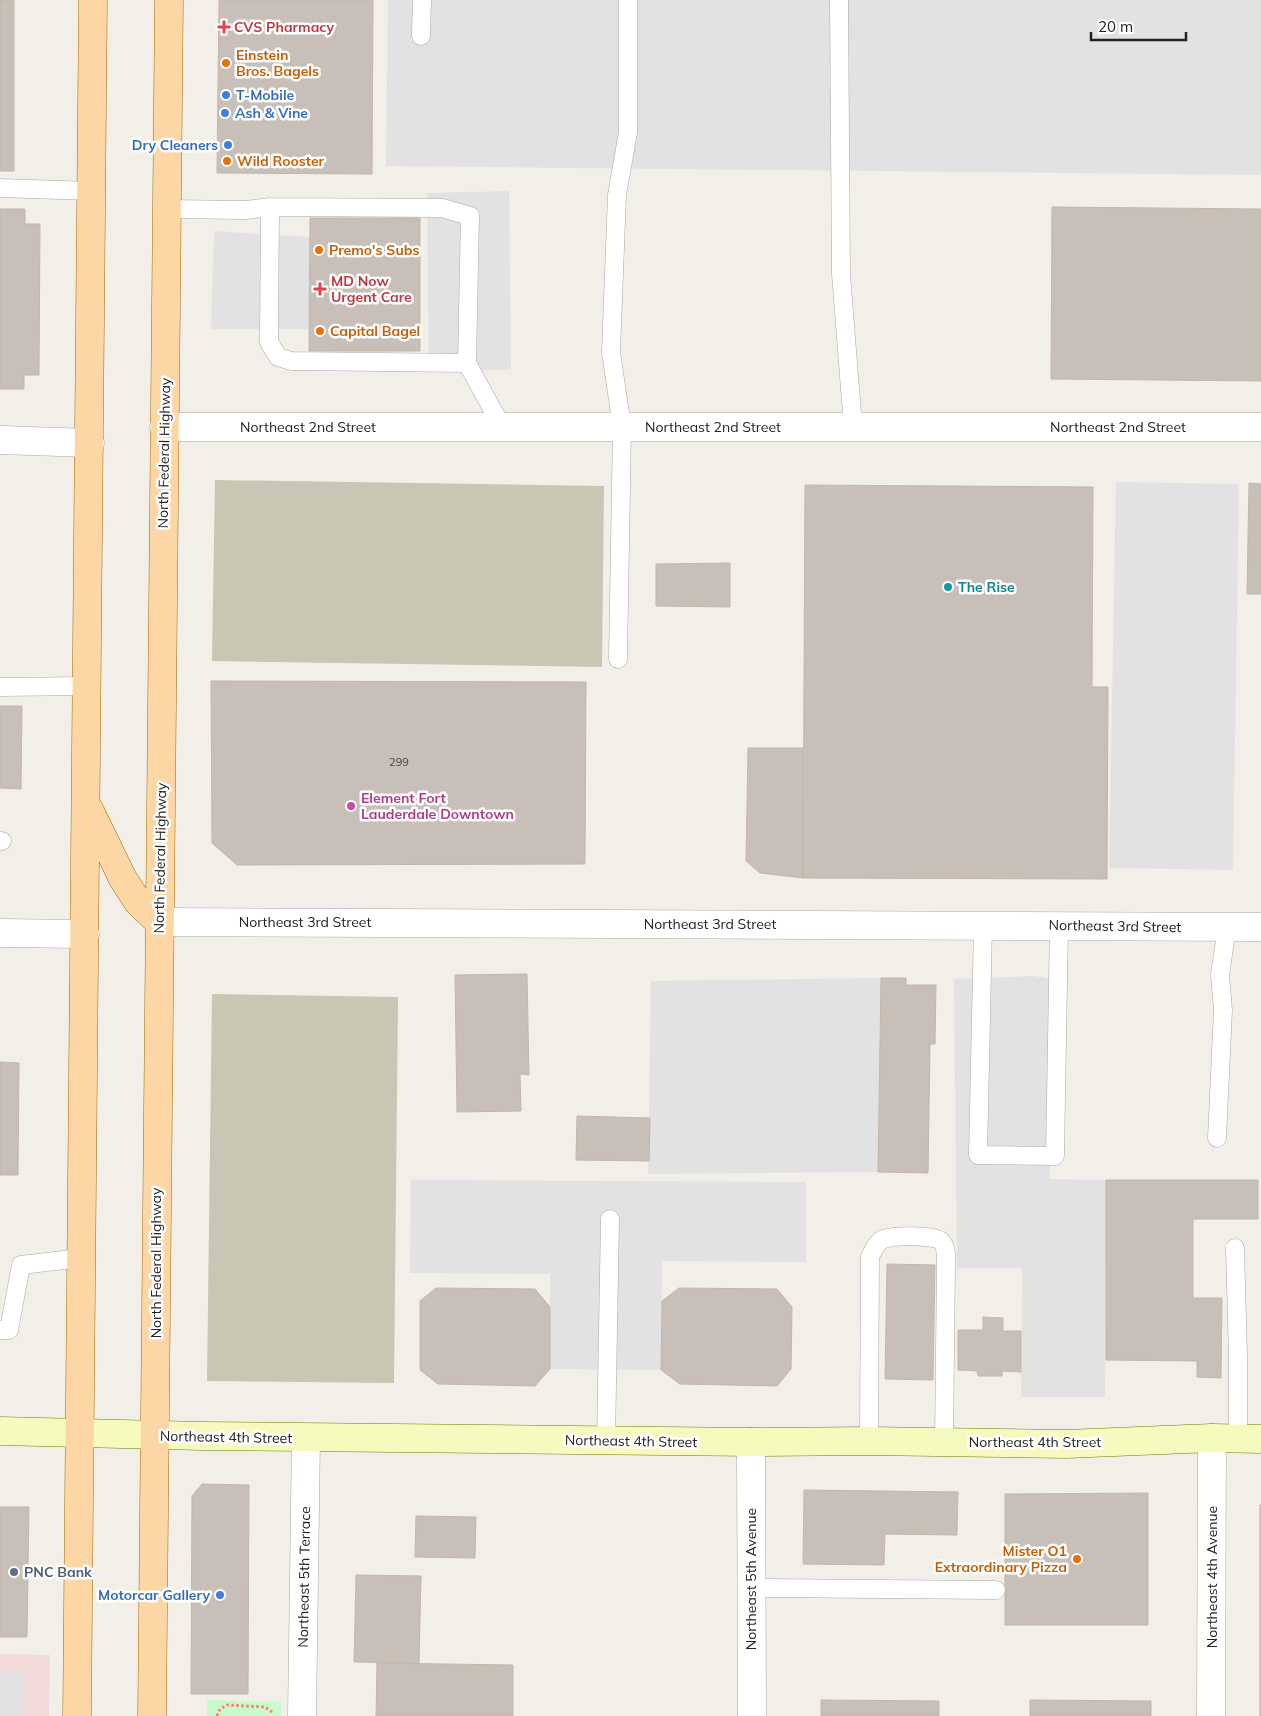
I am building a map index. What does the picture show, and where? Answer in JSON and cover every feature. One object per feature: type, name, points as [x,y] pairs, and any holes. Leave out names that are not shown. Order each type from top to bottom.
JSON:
[{"type":"main road","points":[[77,1716],[90,444],[92,0]]},
{"type":"main road","name":"North Federal Highway","points":[[152,1716],[168,0]]},
{"type":"main road","points":[[86,803],[123,879],[138,902],[159,922]]},
{"type":"street","name":"Northeast 2nd Street","points":[[164,427],[1261,427]]},
{"type":"street","points":[[0,440],[90,444]]},
{"type":"street","name":"Northeast 3rd Street","points":[[159,922],[1261,927]]},
{"type":"street","points":[[0,933],[85,934]]},
{"type":"street","name":"Northeast 4th Street","points":[[0,1431],[306,1438],[1066,1444],[1237,1438]]},
{"type":"street","name":"Northeast 5th Terrace","points":[[302,1716],[306,1438]]},
{"type":"street","name":"Northeast 4th Avenue","points":[[1211,1716],[1237,1438]]},
{"type":"street","name":"Northeast 5th Avenue","points":[[751,1442],[752,1716]]},
{"type":"lane","points":[[420,36],[422,0]]},
{"type":"lane","points":[[618,659],[622,427],[611,352],[617,195],[628,132],[628,0]]},
{"type":"lane","points":[[839,0],[841,274],[853,427]]},
{"type":"lane","points":[[0,188],[90,190]]},
{"type":"lane","points":[[167,209],[246,210],[270,207],[442,208],[470,216],[467,363],[502,427]]},
{"type":"lane","points":[[270,207],[269,342],[278,357],[291,361],[467,363]]},
{"type":"lane","points":[[0,686],[87,686]]},
{"type":"lane","points":[[982,926],[978,1155],[1056,1156],[1059,925]]},
{"type":"lane","points":[[1217,1138],[1223,1010],[1220,975],[1226,927]]},
{"type":"lane","points":[[606,1441],[610,1219]]},
{"type":"lane","points":[[869,1441],[870,1257],[874,1248],[882,1239],[932,1237],[940,1240],[945,1246],[946,1263],[944,1442]]},
{"type":"lane","points":[[1235,1248],[1238,1357],[1237,1438]]},
{"type":"lane","points":[[3,1335],[21,1265],[81,1258]]},
{"type":"lane","points":[[751,1588],[996,1590]]},
{"type":"path","points":[[217,1716],[220,1709],[227,1705],[265,1707],[272,1712],[273,1716]]},
{"type":"shaded area","points":[[388,0],[1261,0],[1261,175],[386,166]]},
{"type":"shaded area","points":[[509,191],[511,370],[429,371],[427,193]]},
{"type":"shaded area","points":[[214,231],[310,237],[310,329],[211,329]]},
{"type":"shaded area","points":[[215,480],[604,486],[602,667],[212,661]]},
{"type":"shaded area","points":[[1116,482],[1239,484],[1233,870],[1109,868]]},
{"type":"shaded area","points":[[1034,976],[1056,980],[1050,1179],[1106,1180],[1105,1397],[1021,1397],[1022,1268],[957,1268],[954,979]]},
{"type":"shaded area","points":[[881,978],[878,1172],[648,1174],[651,981]]},
{"type":"shaded area","points":[[212,994],[398,997],[394,1383],[207,1381]]},
{"type":"shaded area","points":[[411,1180],[806,1182],[806,1262],[662,1261],[661,1370],[550,1369],[550,1274],[410,1273]]},
{"type":"shaded area","points":[[0,1654],[50,1655],[49,1716],[0,1716]]},
{"type":"shaded area","points":[[0,1671],[25,1672],[24,1716],[0,1716]]},
{"type":"green space","points":[[207,1700],[281,1702],[281,1716],[207,1716]]},
{"type":"building","points":[[0,0],[14,0],[14,171],[0,171]]},
{"type":"building","points":[[219,0],[373,0],[372,174],[217,173]]},
{"type":"building","points":[[1052,207],[1261,209],[1261,381],[1051,379]]},
{"type":"building","points":[[0,209],[25,209],[25,224],[40,224],[39,375],[24,375],[24,389],[0,389]]},
{"type":"building","points":[[310,218],[420,218],[420,351],[309,351]]},
{"type":"building","points":[[1249,483],[1261,484],[1261,594],[1247,594]]},
{"type":"building","name":"The Rise","points":[[805,485],[1093,487],[1092,687],[1108,687],[1107,879],[803,878]]},
{"type":"building","points":[[730,563],[730,607],[656,606],[656,564]]},
{"type":"building","points":[[211,681],[586,682],[585,864],[237,865],[212,843]]},
{"type":"building","points":[[0,706],[22,706],[21,789],[0,788]]},
{"type":"building","points":[[748,748],[803,748],[803,878],[760,873],[746,861]]},
{"type":"building","points":[[527,974],[529,1075],[520,1074],[521,1111],[457,1112],[455,975]]},
{"type":"building","points":[[881,978],[906,978],[906,985],[936,985],[935,1044],[930,1044],[928,1173],[878,1172]]},
{"type":"building","points":[[0,1062],[19,1063],[18,1175],[0,1175]]},
{"type":"building","points":[[577,1116],[650,1118],[649,1161],[576,1160]]},
{"type":"building","points":[[1106,1180],[1258,1180],[1258,1219],[1193,1219],[1193,1298],[1222,1298],[1221,1378],[1197,1377],[1197,1361],[1106,1360]]},
{"type":"building","points":[[887,1264],[935,1265],[933,1380],[885,1379]]},
{"type":"building","points":[[436,1288],[535,1289],[550,1307],[550,1369],[535,1386],[438,1384],[420,1370],[420,1301]]},
{"type":"building","points":[[679,1288],[777,1289],[792,1307],[791,1369],[777,1386],[680,1384],[661,1370],[662,1301]]},
{"type":"building","points":[[983,1317],[1003,1318],[1003,1331],[1021,1331],[1021,1372],[1002,1371],[1002,1376],[978,1376],[977,1371],[958,1370],[958,1330],[983,1330]]},
{"type":"building","name":"Motorcar Gallery","points":[[202,1484],[249,1485],[248,1694],[191,1694],[192,1496]]},
{"type":"building","points":[[804,1490],[958,1492],[957,1535],[885,1534],[884,1565],[803,1564]]},
{"type":"building","name":"Mister O1 Extraordinary Pizza","points":[[1148,1493],[1148,1625],[1005,1625],[1005,1494]]},
{"type":"building","points":[[1261,1505],[1261,1716],[1260,1716]]},
{"type":"building","name":"PNC Bank","points":[[0,1507],[29,1507],[27,1637],[0,1637]]},
{"type":"building","points":[[416,1516],[476,1517],[475,1558],[415,1557]]},
{"type":"building","points":[[356,1575],[421,1576],[419,1663],[354,1662]]},
{"type":"building","points":[[377,1663],[513,1665],[513,1716],[376,1716]]},
{"type":"building","points":[[821,1700],[939,1701],[939,1716],[821,1716]]},
{"type":"building","points":[[1030,1700],[1151,1701],[1151,1716],[1030,1716]]},
{"type":"place","name":"CVS Pharmacy","points":[[224,27]]},
{"type":"place","name":"Einstein Bros. Bagels","points":[[226,63]]},
{"type":"place","name":"T-Mobile","points":[[226,95]]},
{"type":"place","name":"Ash & Vine","points":[[225,113]]},
{"type":"place","name":"Dry Cleaners","points":[[228,145]]},
{"type":"place","name":"Wild Rooster","points":[[227,161]]},
{"type":"place","name":"Premo's Subs","points":[[319,250]]},
{"type":"place","name":"MD Now Urgent Care","points":[[320,289]]},
{"type":"place","name":"Capital Bagel","points":[[320,331]]},
{"type":"place","name":"The Rise","points":[[948,587]]},
{"type":"place","name":"Element Fort Lauderdale Downtown","points":[[351,806]]},
{"type":"place","name":"Mister O1 Extraordinary Pizza","points":[[1077,1559]]},
{"type":"place","name":"PNC Bank","points":[[14,1572]]},
{"type":"place","name":"Motorcar Gallery","points":[[220,1595]]}]
